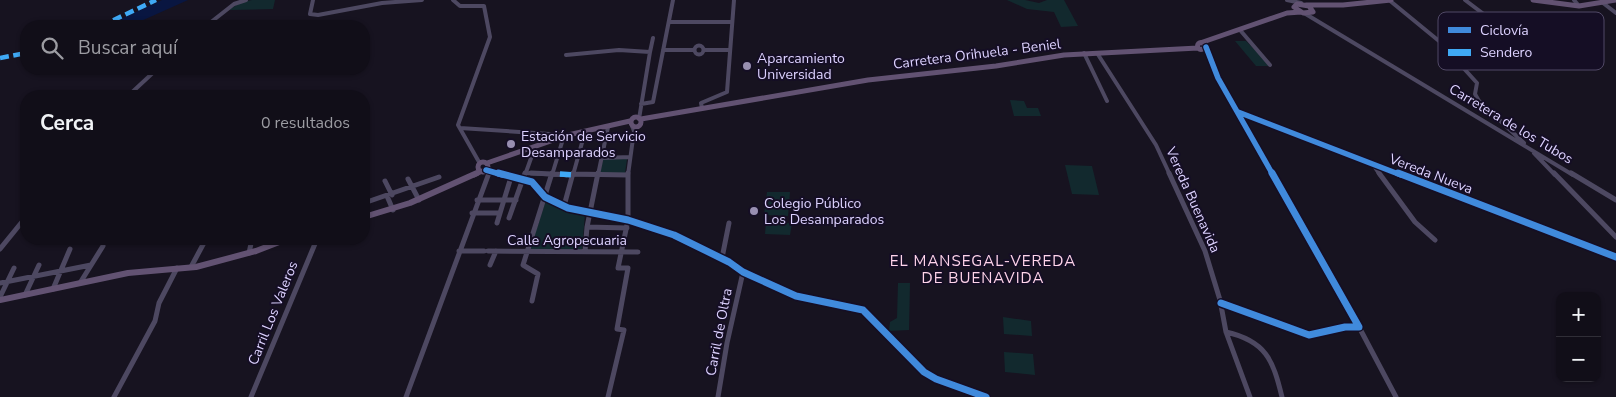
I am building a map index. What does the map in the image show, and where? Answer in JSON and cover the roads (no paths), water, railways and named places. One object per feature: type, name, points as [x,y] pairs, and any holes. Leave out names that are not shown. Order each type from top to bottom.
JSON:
[{"type":"main road","points":[[1287,13],[1294,7],[1305,5],[1324,6],[1390,0]]},
{"type":"main road","points":[[1533,0],[1579,6],[1603,4],[1616,0]]},
{"type":"main road","points":[[1305,5],[1312,11]]},
{"type":"main road","points":[[1202,47],[1211,41],[1287,13],[1312,11],[1324,6]]},
{"type":"main road","points":[[1294,7],[1302,12]]},
{"type":"main road","name":"Carretera Orihuela - Beniel","points":[[485,168],[496,161],[561,137],[608,127],[636,124],[655,118],[868,80],[1084,53],[1202,47]]},
{"type":"main road","name":"Carretera Orihuela - Beniel","points":[[370,216],[393,210],[420,200],[485,168],[561,137],[636,124],[702,108],[772,98]]},
{"type":"main road","points":[[0,298],[25,295],[128,273],[191,267],[250,253],[271,245]]},
{"type":"street","points":[[214,20],[234,4],[246,0]]},
{"type":"street","points":[[313,0],[310,12],[314,15],[382,3],[422,0]]},
{"type":"street","points":[[454,0],[460,6],[484,6],[490,37],[458,126],[485,168],[534,183],[545,197],[564,206],[628,220],[674,235],[722,258],[743,272],[796,296],[862,310],[924,372],[936,379],[986,397]]},
{"type":"street","points":[[641,104],[653,102],[673,0]]},
{"type":"street","points":[[702,108],[701,103],[726,94],[734,0]]},
{"type":"street","points":[[1286,0],[1305,5]]},
{"type":"street","points":[[1286,0],[1294,7]]},
{"type":"street","points":[[1390,0],[1438,43]]},
{"type":"street","points":[[1465,0],[1481,12]]},
{"type":"street","points":[[1574,0],[1579,6]]},
{"type":"street","points":[[1603,4],[1616,13]]},
{"type":"street","name":"Carretera de los Tubos","points":[[1312,11],[1317,19]]},
{"type":"street","name":"Carretera de los Tubos","points":[[1302,12],[1317,19],[1616,200]]},
{"type":"street","points":[[668,22],[732,22]]},
{"type":"street","points":[[1240,30],[1270,65]]},
{"type":"street","points":[[608,397],[624,330],[617,329],[628,268],[618,268],[628,220],[630,158],[653,38]]},
{"type":"street","points":[[663,50],[693,50],[700,47],[705,50],[729,50]]},
{"type":"street","points":[[1202,47],[1359,327],[1396,397]]},
{"type":"street","points":[[566,54],[650,52]]},
{"type":"street","name":"Vereda Buenavida","points":[[1097,52],[1111,78],[1156,145],[1205,251],[1221,303],[1226,332],[1250,397]]},
{"type":"street","points":[[1084,53],[1107,101]]},
{"type":"street","points":[[1465,70],[1477,83],[1475,94],[1479,101],[1530,149],[1616,237]]},
{"type":"street","points":[[134,90],[151,75]]},
{"type":"street","name":"Vereda Nueva","points":[[1238,112],[1616,257]]},
{"type":"street","points":[[585,251],[587,227],[608,127]]},
{"type":"street","points":[[460,128],[561,137],[553,174],[526,251],[523,265],[538,274],[532,302]]},
{"type":"street","points":[[564,206],[585,132]]},
{"type":"street","points":[[509,218],[535,148]]},
{"type":"street","points":[[602,158],[630,158]]},
{"type":"street","points":[[1374,165],[1415,222],[1435,240]]},
{"type":"street","points":[[406,397],[477,200],[485,168]]},
{"type":"street","points":[[525,173],[628,175]]},
{"type":"street","points":[[497,223],[511,177]]},
{"type":"street","points":[[370,201],[439,178]]},
{"type":"street","points":[[408,179],[420,200]]},
{"type":"street","points":[[385,180],[393,210]]},
{"type":"street","points":[[477,200],[516,200]]},
{"type":"street","points":[[472,213],[500,213]]},
{"type":"street","points":[[722,258],[729,222]]},
{"type":"street","points":[[0,249],[20,224]]},
{"type":"street","points":[[587,227],[627,228]]},
{"type":"street","points":[[191,267],[203,245]]},
{"type":"street","points":[[250,253],[251,245]]},
{"type":"street","name":"Carril Los Valeros","points":[[251,397],[314,245]]},
{"type":"street","points":[[80,282],[103,246]]},
{"type":"street","points":[[53,289],[70,249]]},
{"type":"street","name":"Calle Agropecuaria","points":[[459,251],[638,252]]},
{"type":"street","name":"Calle Agropecuaria","points":[[490,265],[496,251]]},
{"type":"street","points":[[25,295],[39,265]]},
{"type":"street","points":[[0,283],[91,265]]},
{"type":"street","points":[[0,298],[14,268]]},
{"type":"street","points":[[114,397],[155,320],[159,303],[177,268]]},
{"type":"street","name":"Carril de Oltra","points":[[718,397],[743,272]]},
{"type":"street","points":[[1221,303],[1309,335],[1345,327],[1359,327]]},
{"type":"street","points":[[1226,332],[1251,338],[1269,355],[1282,397]]},
{"type":"water","points":[[162,0],[188,0],[143,20],[119,20]]},
{"type":"place","name":"Aparcamiento Universidad","points":[[747,66]]},
{"type":"place","name":"Estación de Servicio Desamparados","points":[[511,144]]},
{"type":"place","name":"Colegio Público Los Desamparados","points":[[754,211]]},
{"type":"district","name":"EL MANSEGAL-VEREDA DE BUENAVIDA","points":[[983,270]]}]
